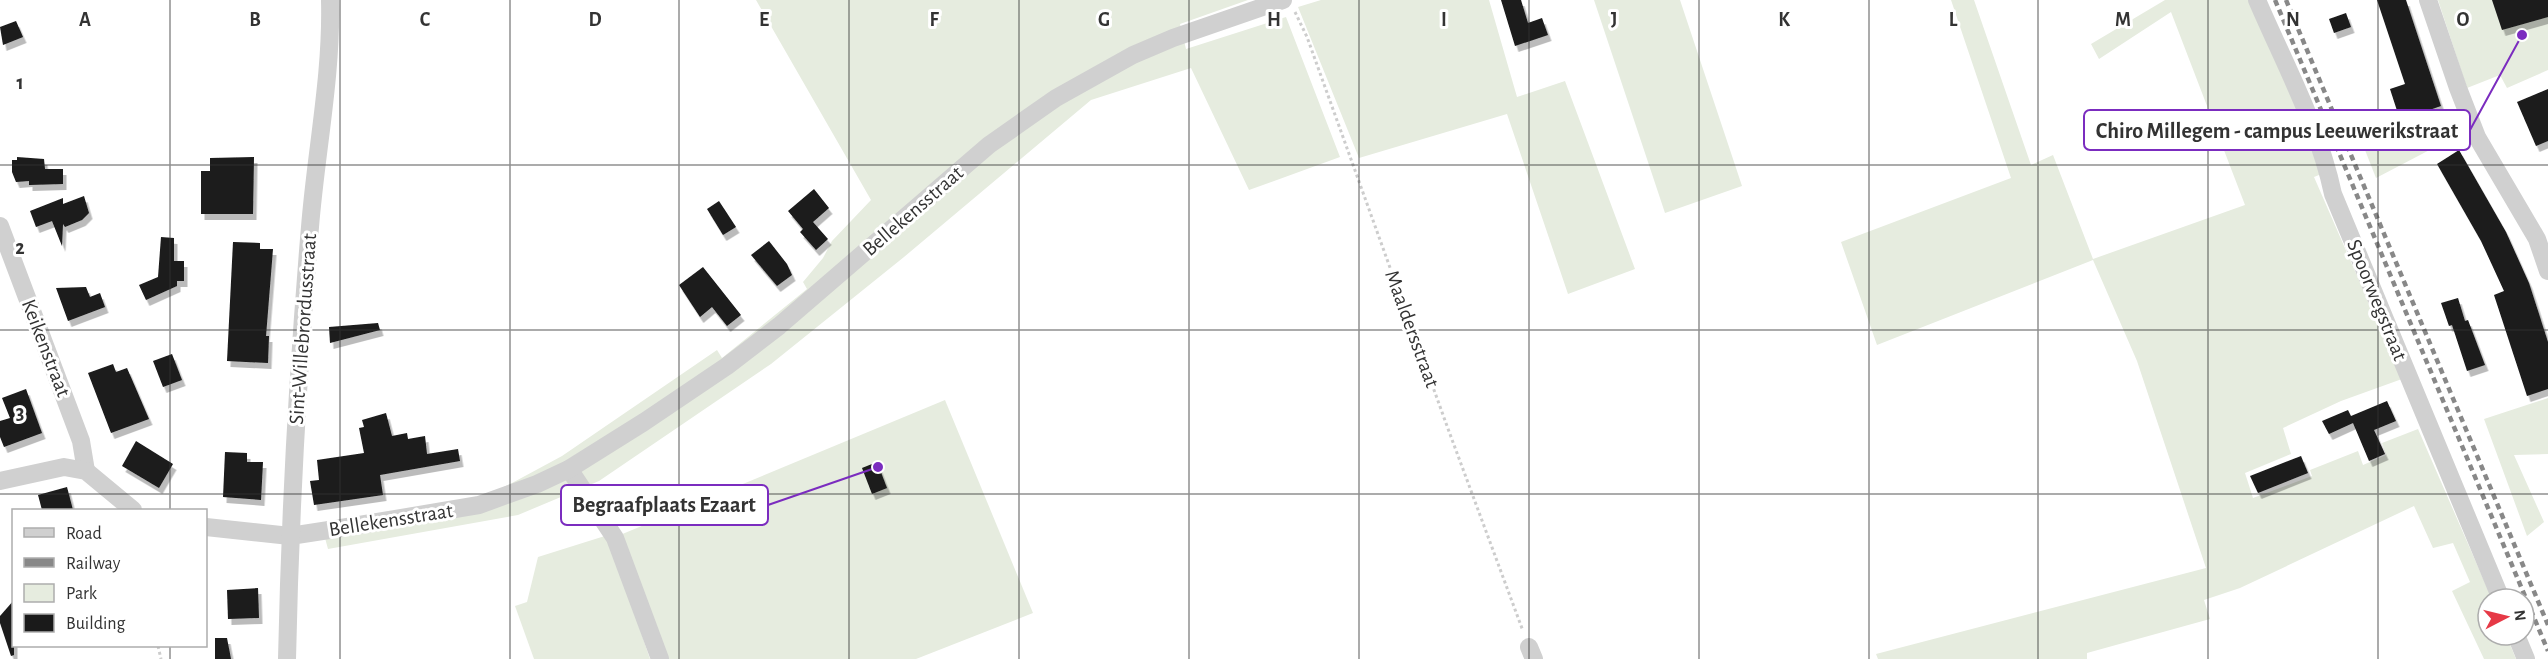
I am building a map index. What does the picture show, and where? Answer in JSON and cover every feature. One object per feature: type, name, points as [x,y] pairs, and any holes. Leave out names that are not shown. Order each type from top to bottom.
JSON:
[{"type":"street","name":"Sint-Willebrordusstraat","points":[[287,659],[290,536],[310,225],[327,86],[330,0]]},
{"type":"street","name":"Spoorwegstraat","points":[[2258,0],[2313,130],[2327,167],[2333,194],[2496,587]]},
{"type":"street","points":[[2428,0],[2477,137],[2537,239],[2548,272]]},
{"type":"street","name":"Bellekensstraat","points":[[207,527],[290,536],[479,505],[537,484],[569,469],[672,403],[779,326],[989,145],[1056,98],[1133,55],[1173,38],[1288,5]]},
{"type":"street","name":"Keikenstraat","points":[[0,226],[81,441],[86,471]]},
{"type":"street","points":[[0,481],[64,467],[86,471],[132,509]]},
{"type":"street","points":[[569,469],[615,538],[660,659]]},
{"type":"path","name":"Maaldersstraat","points":[[1288,5],[1307,37],[1446,426],[1532,653]]},
{"type":"green space","points":[[756,0],[1248,0],[1180,24],[1186,49],[1286,17],[1340,157],[1249,190],[1191,68],[1091,100],[904,257],[771,364],[599,481],[518,515],[328,549],[325,538],[427,522],[512,483],[562,456],[717,350],[722,358],[807,289],[803,282],[823,258],[832,241],[871,200]]},
{"type":"green space","points":[[1321,0],[1489,0],[1517,97],[1565,81],[1635,269],[1568,294],[1507,114],[1359,158],[1298,7]]},
{"type":"green space","points":[[1594,0],[1680,0],[1742,186],[1665,213]]},
{"type":"green space","points":[[1951,0],[1974,0],[2031,165],[2053,155],[2093,259],[2245,205],[2171,12],[2099,59],[2091,44],[2165,0],[2251,0],[2324,173],[2314,177],[2402,379],[2341,401],[2283,428],[2291,454],[2245,473],[2253,498],[2312,476],[2310,470],[2358,451],[2363,465],[2386,455],[2382,443],[2418,429],[2487,587],[2476,587],[2476,642],[2452,591],[2470,582],[2453,543],[2433,548],[2414,506],[2240,588],[2204,600],[2210,619],[2087,653],[2087,659],[1878,659],[1876,654],[2206,568],[2137,361],[2093,260],[1877,345],[1841,242],[2011,178]]},
{"type":"green space","points":[[2438,0],[2548,0],[2548,70],[2507,88],[2500,75],[2467,88]]},
{"type":"green space","points":[[2456,110],[2464,132],[2376,178],[2365,150]]},
{"type":"green space","points":[[2548,398],[2548,454],[2514,455],[2544,522],[2527,536],[2484,419]]},
{"type":"green space","points":[[945,400],[1033,613],[916,659],[665,659],[620,535]]},
{"type":"green space","points":[[608,535],[650,659],[534,659],[515,606],[527,602],[538,557]]},
{"type":"green space","points":[[2478,647],[2511,647],[2516,659],[2484,659]]},
{"type":"building","points":[[1501,0],[1521,0],[1528,23],[1542,18],[1548,35],[1515,46]]},
{"type":"building","points":[[2377,0],[2406,0],[2441,106],[2400,120],[2390,89],[2405,84]]},
{"type":"building","points":[[2492,0],[2548,0],[2548,17],[2502,30]]},
{"type":"building","points":[[2346,13],[2351,27],[2334,33],[2329,19]]},
{"type":"building","points":[[16,21],[23,37],[3,45],[0,27]]},
{"type":"building","points":[[2548,89],[2548,141],[2536,146],[2517,102]]},
{"type":"building","points":[[2459,150],[2506,232],[2529,283],[2548,342],[2548,389],[2527,396],[2494,295],[2504,291],[2481,241],[2437,164]]},
{"type":"building","points":[[17,157],[44,159],[45,169],[63,169],[63,184],[29,185],[29,181],[16,182],[12,172],[12,160],[17,160]]},
{"type":"building","points":[[254,157],[253,214],[201,214],[201,171],[210,171],[210,158]]},
{"type":"building","points":[[814,189],[829,208],[813,222],[828,239],[816,250],[800,232],[803,229],[788,211]]},
{"type":"building","points":[[84,196],[89,213],[82,220],[65,227],[63,224],[62,246],[52,221],[36,227],[30,211],[63,198],[63,204]]},
{"type":"building","points":[[719,201],[736,227],[723,235],[707,209]]},
{"type":"building","points":[[161,237],[174,238],[174,261],[184,261],[184,281],[177,281],[177,286],[146,300],[139,285],[158,277]]},
{"type":"building","points":[[769,241],[787,264],[792,275],[777,286],[751,255]]},
{"type":"building","points":[[233,242],[260,243],[260,249],[273,249],[266,336],[269,336],[268,363],[227,361]]},
{"type":"building","points":[[703,267],[741,315],[727,326],[712,307],[700,317],[679,285]]},
{"type":"building","points":[[86,287],[90,297],[100,293],[105,307],[68,321],[56,288]]},
{"type":"building","points":[[2458,298],[2465,321],[2468,320],[2485,365],[2467,371],[2452,325],[2449,326],[2441,303]]},
{"type":"building","points":[[378,323],[380,330],[330,343],[329,327]]},
{"type":"building","points":[[172,354],[182,380],[163,387],[153,361]]},
{"type":"building","points":[[113,364],[116,372],[127,368],[149,419],[111,433],[88,373]]},
{"type":"building","points":[[26,389],[42,433],[4,447],[0,437],[0,421],[10,418],[2,398]]},
{"type":"building","points":[[2387,401],[2396,421],[2374,430],[2385,454],[2369,461],[2353,423],[2329,434],[2322,421],[2348,410],[2351,416]]},
{"type":"building","points":[[386,413],[392,436],[407,433],[408,439],[425,436],[427,454],[458,449],[460,461],[380,475],[383,495],[314,505],[310,481],[319,480],[317,460],[364,453],[359,428],[364,427],[362,420]]},
{"type":"building","points":[[136,441],[173,464],[159,488],[122,466]]},
{"type":"building","points":[[225,452],[247,453],[247,462],[263,462],[261,500],[223,497]]},
{"type":"building","points":[[2301,456],[2308,473],[2258,493],[2250,476]]},
{"type":"building","points":[[877,462],[887,488],[872,494],[862,468]]},
{"type":"building","points":[[67,487],[73,509],[42,509],[38,495]]},
{"type":"building","points":[[258,588],[259,618],[228,619],[227,590]]},
{"type":"building","points":[[12,602],[14,655],[11,656],[0,623],[0,616]]},
{"type":"building","points":[[215,638],[227,638],[231,659],[215,659]]},
{"type":"railway","points":[[2275,0],[2548,651]]},
{"type":"railway","points":[[2286,0],[2548,625]]},
{"type":"place","name":"Chiro Millegem - campus Leeuwerikstraat","points":[[2522,35]]},
{"type":"place","name":"Begraafplaats Ezaart","points":[[878,467]]}]
